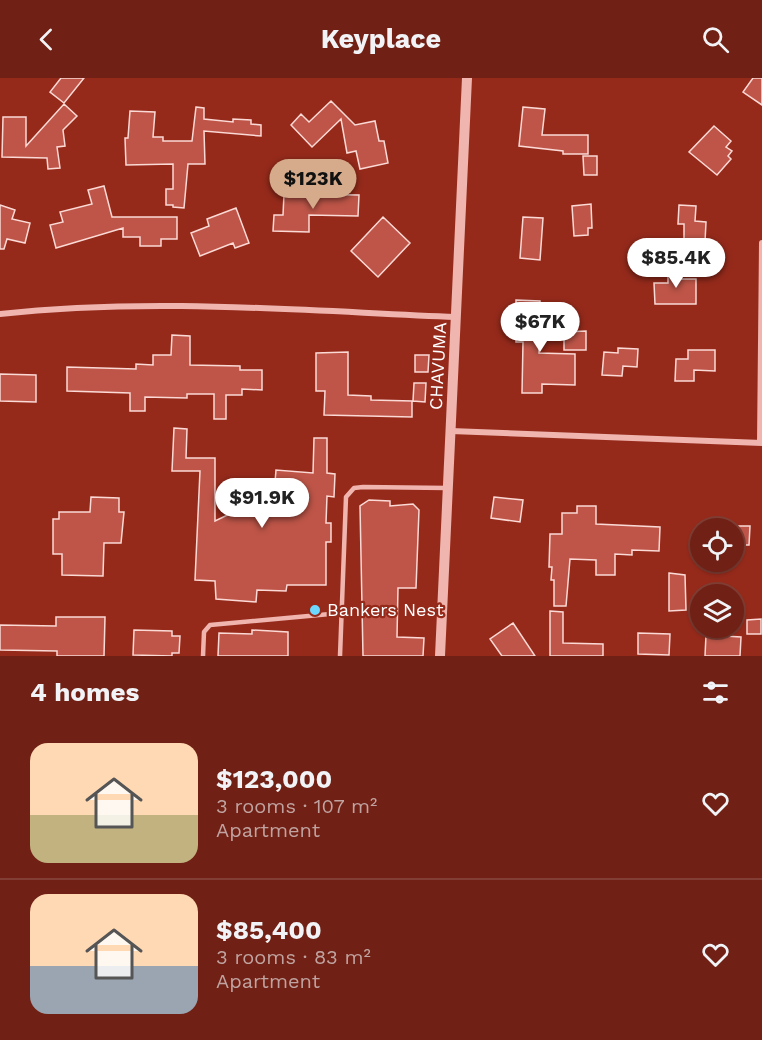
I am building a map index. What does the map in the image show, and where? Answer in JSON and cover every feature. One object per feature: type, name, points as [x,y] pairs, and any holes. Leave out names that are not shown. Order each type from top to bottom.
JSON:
[{"type":"street","name":"CHAVUMA","points":[[440,656],[467,78]]},
{"type":"street","points":[[451,431],[761,443],[762,243]]},
{"type":"street","points":[[0,314],[96,308],[183,306],[456,317]]},
{"type":"lane","points":[[340,656],[346,497],[354,488],[363,487],[449,488]]},
{"type":"lane","points":[[203,656],[204,633],[210,625],[341,613]]},
{"type":"building","points":[[61,78],[84,78],[64,103],[50,92]]},
{"type":"building","points":[[753,78],[762,78],[762,105],[743,92]]},
{"type":"building","points":[[331,101],[355,125],[375,121],[379,141],[384,141],[388,163],[360,169],[356,151],[347,153],[341,119],[312,147],[291,125],[301,114],[309,122]]},
{"type":"building","points":[[64,104],[77,116],[63,130],[65,146],[57,147],[60,168],[48,169],[47,158],[2,157],[3,117],[26,117],[26,146]]},
{"type":"building","points":[[196,107],[204,108],[204,119],[233,122],[233,119],[251,120],[251,124],[261,125],[261,136],[204,131],[205,164],[188,164],[184,208],[173,207],[173,205],[166,205],[166,189],[173,189],[173,164],[126,165],[125,138],[128,138],[130,111],[155,112],[153,137],[163,137],[163,141],[192,141]]},
{"type":"building","points":[[523,107],[545,109],[542,135],[588,135],[588,154],[563,154],[563,151],[519,146]]},
{"type":"building","points":[[714,126],[731,141],[726,147],[732,151],[728,156],[731,159],[717,175],[689,152]]},
{"type":"building","points":[[583,156],[597,156],[597,175],[584,175]]},
{"type":"building","points":[[104,186],[112,217],[177,217],[177,239],[161,239],[161,246],[140,246],[140,237],[123,237],[123,228],[56,248],[50,225],[63,222],[60,212],[92,204],[88,190]]},
{"type":"building","points":[[284,194],[359,195],[358,216],[309,215],[309,232],[273,231],[274,215],[283,215]]},
{"type":"building","points":[[591,204],[592,228],[588,228],[588,235],[574,236],[572,206]]},
{"type":"building","points":[[0,205],[15,210],[12,219],[30,223],[25,243],[7,239],[4,249],[0,249]]},
{"type":"building","points":[[679,205],[696,206],[695,221],[706,222],[705,242],[684,241],[684,224],[678,224]]},
{"type":"building","points":[[236,208],[249,243],[235,248],[233,243],[200,256],[191,233],[209,226],[207,219]]},
{"type":"building","points":[[383,217],[410,243],[378,277],[351,251]]},
{"type":"building","points":[[523,217],[543,218],[540,260],[520,258]]},
{"type":"building","points":[[668,266],[680,266],[680,279],[696,279],[696,304],[655,304],[654,283],[668,283]]},
{"type":"building","points":[[516,300],[540,301],[539,353],[575,354],[575,385],[542,384],[542,393],[522,393],[523,342],[516,342]]},
{"type":"building","points":[[586,331],[586,350],[564,350],[564,332]]},
{"type":"building","points":[[172,335],[190,336],[190,365],[240,366],[240,370],[262,370],[262,390],[242,389],[242,395],[226,395],[226,419],[214,419],[214,394],[187,394],[187,398],[145,397],[145,411],[130,411],[130,393],[67,391],[67,367],[136,369],[136,364],[153,365],[153,355],[171,355]]},
{"type":"building","points":[[618,348],[638,349],[637,367],[623,366],[622,376],[602,375],[604,352],[618,353]]},
{"type":"building","points":[[688,350],[715,350],[715,371],[694,370],[694,381],[675,381],[676,359],[688,359]]},
{"type":"building","points":[[348,352],[348,395],[371,396],[371,400],[412,401],[412,417],[324,415],[325,391],[316,391],[316,353]]},
{"type":"building","points":[[415,355],[429,355],[428,372],[415,372]]},
{"type":"building","points":[[0,374],[36,375],[36,402],[0,401]]},
{"type":"building","points":[[414,383],[426,383],[425,402],[413,401]]},
{"type":"building","points":[[174,428],[187,429],[186,458],[215,458],[215,521],[242,508],[243,492],[274,494],[276,470],[313,473],[314,438],[327,438],[327,473],[335,474],[334,497],[327,496],[326,523],[331,523],[331,542],[326,542],[326,585],[287,585],[286,591],[257,590],[256,602],[216,599],[215,581],[195,580],[200,471],[172,471]]},
{"type":"building","points":[[91,497],[119,498],[119,512],[124,512],[121,543],[104,543],[103,576],[62,575],[62,554],[53,554],[53,519],[59,519],[59,512],[90,512]]},
{"type":"building","points":[[494,497],[523,500],[520,522],[491,518]]},
{"type":"building","points":[[369,500],[390,501],[390,506],[413,504],[419,510],[416,588],[398,588],[397,637],[424,638],[423,656],[363,656],[360,506]]},
{"type":"building","points":[[577,506],[596,506],[596,524],[660,527],[659,551],[632,550],[632,555],[615,554],[615,575],[596,575],[596,560],[570,559],[566,606],[554,606],[554,580],[551,580],[552,567],[549,567],[550,534],[562,534],[562,513],[577,513]]},
{"type":"building","points":[[744,526],[750,526],[749,545],[744,545]]},
{"type":"building","points":[[669,573],[685,575],[686,610],[669,611]]},
{"type":"building","points":[[550,611],[563,612],[563,643],[603,644],[603,656],[550,656]]},
{"type":"building","points":[[56,617],[105,617],[104,656],[57,656],[57,651],[0,650],[0,625],[56,626]]},
{"type":"building","points":[[761,619],[761,634],[747,634],[747,620]]},
{"type":"building","points":[[513,623],[535,656],[502,656],[490,639]]},
{"type":"building","points":[[134,630],[172,631],[172,636],[180,636],[179,653],[172,653],[172,656],[133,655]]},
{"type":"building","points":[[252,630],[288,632],[288,656],[218,656],[219,633],[252,634]]},
{"type":"building","points":[[638,633],[670,634],[669,655],[638,654]]},
{"type":"building","points":[[706,638],[741,638],[740,656],[705,656]]},
{"type":"place","name":"Bankers Nest","points":[[315,610]]}]
